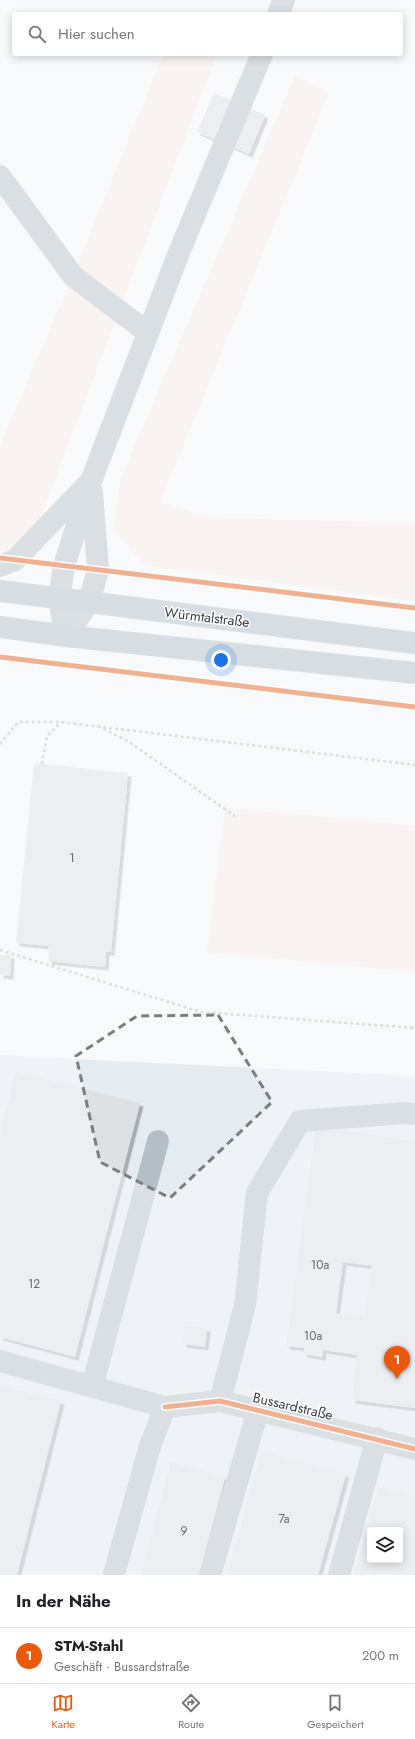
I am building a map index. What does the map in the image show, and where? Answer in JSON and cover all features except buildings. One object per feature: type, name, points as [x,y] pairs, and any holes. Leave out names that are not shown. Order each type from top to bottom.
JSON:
[{"type":"main road","name":"Würmtalstraße","points":[[0,591],[415,643]]},
{"type":"main road","points":[[0,627],[66,636],[415,673]]},
{"type":"street","points":[[279,12],[284,0]]},
{"type":"street","points":[[66,636],[58,599],[64,566],[91,481],[180,250],[261,56]]},
{"type":"street","points":[[0,176],[73,276],[148,333]]},
{"type":"street","points":[[0,566],[15,560],[91,481]]},
{"type":"street","points":[[66,636],[89,602],[98,570],[91,481]]},
{"type":"street","points":[[220,1401],[245,1305],[257,1193],[300,1121],[406,1113],[415,1114]]},
{"type":"street","points":[[92,1387],[158,1141]]},
{"type":"street","points":[[0,1361],[165,1407],[150,1446],[114,1574]]},
{"type":"street","name":"Bussardstraße","points":[[165,1407],[220,1401],[377,1438],[415,1449]]},
{"type":"street","points":[[210,1575],[258,1410]]},
{"type":"street","points":[[340,1575],[377,1438]]},
{"type":"path","points":[[0,744],[18,722],[61,722],[96,725],[415,765]]},
{"type":"path","points":[[42,764],[47,736],[61,722]]},
{"type":"path","points":[[96,725],[128,741],[236,817]]},
{"type":"path","points":[[0,950],[201,1012],[415,1028]]},
{"type":"highlighted area","points":[[218,1015],[272,1102],[170,1198],[100,1162],[76,1056],[137,1016]]},
{"type":"shaded area","points":[[162,56],[216,56],[41,516],[8,550],[0,553],[0,445],[73,276]]},
{"type":"shaded area","points":[[295,76],[329,93],[160,502],[210,518],[415,523],[415,601],[143,565],[114,529],[121,477]]},
{"type":"shaded area","points":[[233,808],[415,826],[415,972],[207,952],[225,809]]},
{"type":"shaded area","points":[[0,1055],[415,1076],[415,1575],[0,1575]]},
{"type":"cycle path","points":[[0,558],[415,608]]},
{"type":"cycle path","points":[[0,657],[415,707]]},
{"type":"cycle path","points":[[165,1407],[220,1401],[415,1449]]},
{"type":"place","name":"STM-Stahl","points":[[397,1379]]}]
